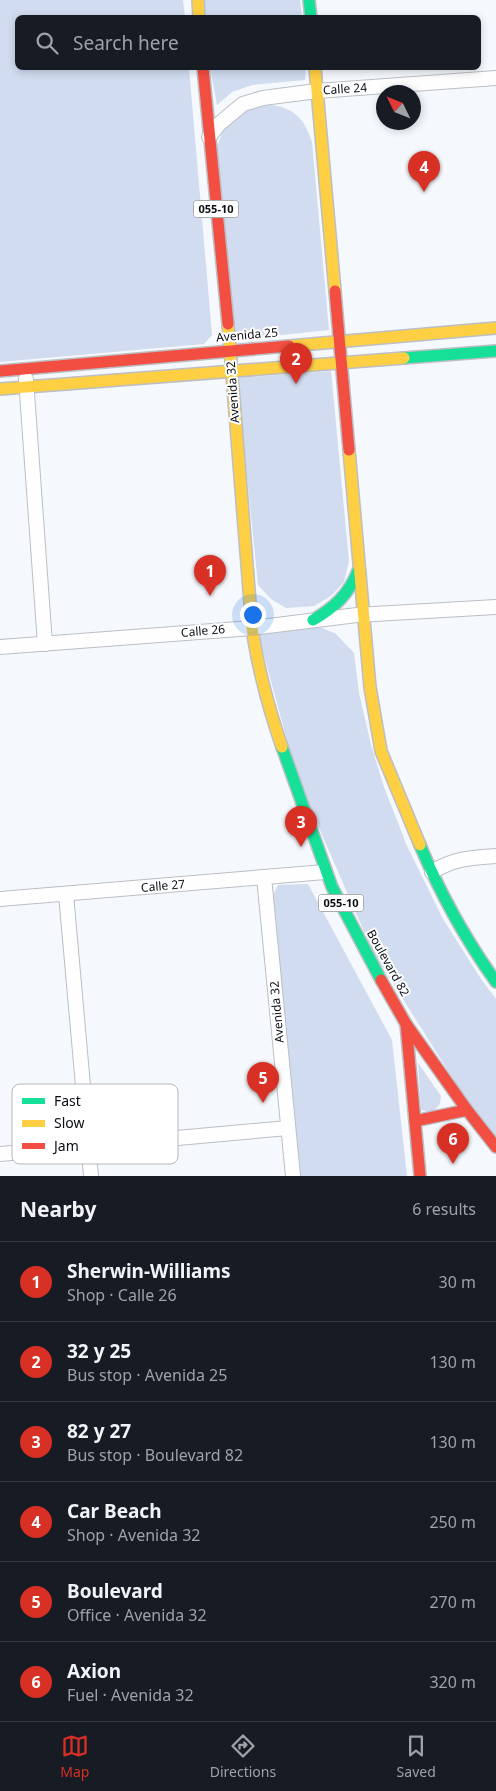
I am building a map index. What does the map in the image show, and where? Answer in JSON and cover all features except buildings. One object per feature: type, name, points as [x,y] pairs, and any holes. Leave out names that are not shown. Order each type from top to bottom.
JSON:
[{"type":"main road","points":[[198,0],[199,15]]},
{"type":"main road","points":[[309,0],[311,15]]},
{"type":"main road","name":"Avenida 32","points":[[203,70],[232,372],[252,628]]},
{"type":"main road","points":[[315,70],[342,363],[358,570],[370,686],[381,751],[445,899],[496,982]]},
{"type":"main road","name":"Avenida 25","points":[[0,371],[340,340],[496,328]]},
{"type":"main road","points":[[0,389],[496,351]]},
{"type":"main road","points":[[314,620],[341,602],[354,582],[358,570]]},
{"type":"main road","name":"Boulevard 82","points":[[252,628],[256,654],[272,718],[325,872],[367,956],[406,1024],[467,1110],[496,1147]]},
{"type":"main road","points":[[406,1024],[420,1176]]},
{"type":"main road","points":[[414,1121],[467,1110]]},
{"type":"street","name":"Calle 24","points":[[209,137],[219,124],[242,104],[263,98],[317,91],[496,78]]},
{"type":"street","points":[[26,368],[45,644]]},
{"type":"street","name":"Calle 26","points":[[0,647],[252,628],[363,614],[496,607]]},
{"type":"street","points":[[432,872],[444,864],[457,859],[496,856]]},
{"type":"street","name":"Calle 27","points":[[0,899],[325,872]]},
{"type":"street","name":"Avenida 32","points":[[264,877],[293,1176]]},
{"type":"street","points":[[66,894],[83,1084]]},
{"type":"street","points":[[178,1138],[288,1128]]},
{"type":"shaded area","points":[[0,0],[183,0],[185,15],[15,15],[15,70],[189,70],[212,335],[204,344],[0,362]]},
{"type":"shaded area","points":[[204,0],[300,0],[302,15],[206,15]]},
{"type":"shaded area","points":[[210,70],[306,70],[305,80],[252,85],[232,92],[217,105]]},
{"type":"shaded area","points":[[265,104],[275,105],[296,114],[309,133],[312,142],[329,330],[234,340],[217,147],[225,129],[234,118],[247,110]]},
{"type":"shaded area","points":[[331,371],[349,561],[344,582],[331,596],[314,606],[286,608],[271,599],[258,585],[237,378]]},
{"type":"shaded area","points":[[318,626],[336,634],[354,653],[359,693],[371,745],[384,787],[407,846],[443,919],[496,999],[496,1139],[452,1077],[372,950],[297,777],[258,633]]},
{"type":"shaded area","points":[[308,884],[392,1040],[407,1176],[299,1176],[270,901],[278,885]]},
{"type":"shaded area","points":[[418,1063],[441,1096],[440,1104],[432,1113],[421,1110]]},
{"type":"traffic: fast","points":[[309,0],[311,15]]},
{"type":"traffic: fast","points":[[404,358],[496,351]]},
{"type":"traffic: fast","points":[[313,620],[328,611],[340,600],[350,587],[358,571]]},
{"type":"traffic: fast","points":[[282,747],[332,887],[381,980]]},
{"type":"traffic: fast","points":[[420,845],[454,916],[496,982]]},
{"type":"traffic: slow","points":[[198,0],[199,15]]},
{"type":"traffic: slow","points":[[315,70],[335,291]]},
{"type":"traffic: slow","points":[[228,324],[252,628],[264,689],[282,747]]},
{"type":"traffic: slow","points":[[289,346],[496,328]]},
{"type":"traffic: slow","points":[[0,389],[404,358]]},
{"type":"traffic: slow","points":[[349,450],[370,687],[381,751],[420,845]]},
{"type":"traffic: jam","points":[[203,70],[228,324]]},
{"type":"traffic: jam","points":[[335,291],[349,450]]},
{"type":"traffic: jam","points":[[0,371],[289,346]]},
{"type":"traffic: jam","points":[[381,980],[406,1024],[467,1110],[496,1147]]},
{"type":"traffic: jam","points":[[406,1024],[420,1176]]},
{"type":"traffic: jam","points":[[415,1121],[467,1110]]},
{"type":"place","name":"Car Beach","points":[[424,192]]},
{"type":"place","name":"32 y 25","points":[[296,384]]},
{"type":"place","name":"Sherwin-Williams","points":[[210,596]]},
{"type":"place","name":"82 y 27","points":[[301,847]]},
{"type":"place","name":"Boulevard","points":[[263,1103]]},
{"type":"place","name":"Axion","points":[[453,1164]]}]
